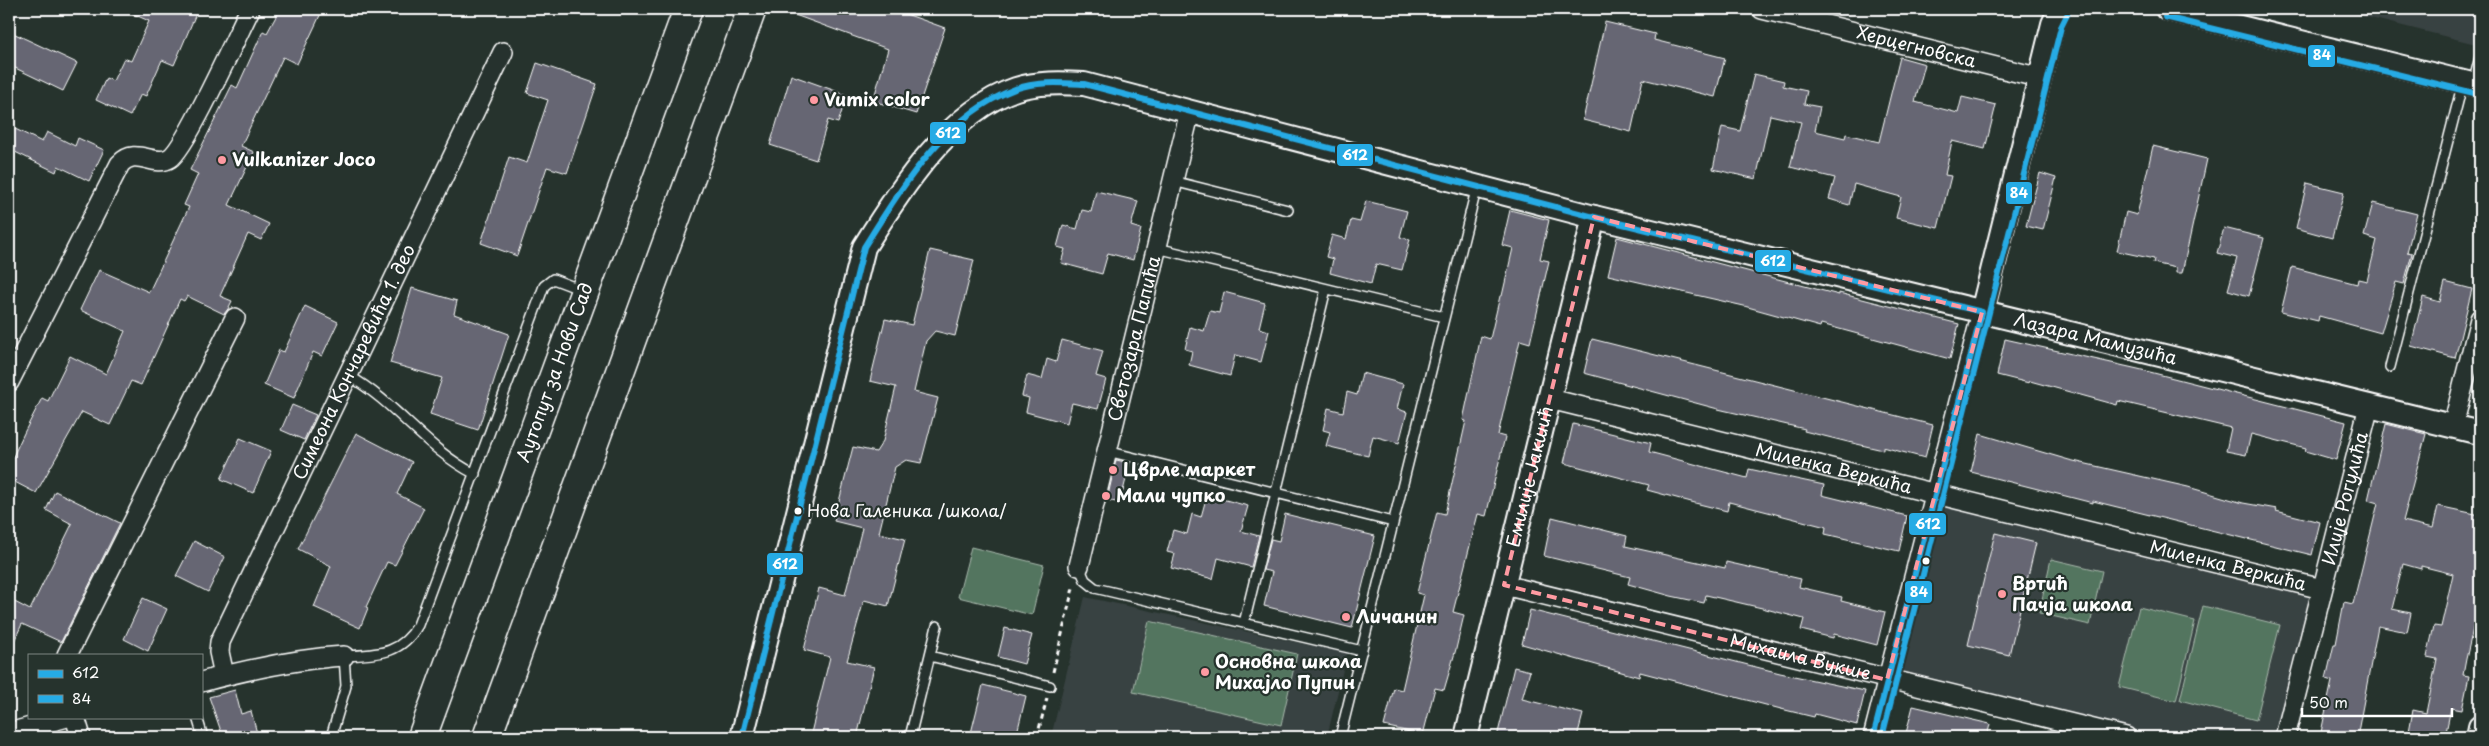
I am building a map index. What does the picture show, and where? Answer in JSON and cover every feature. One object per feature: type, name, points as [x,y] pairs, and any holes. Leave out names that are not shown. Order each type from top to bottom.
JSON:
[{"type":"main road","name":"Аутопут за Нови Сад","points":[[422,737],[688,9]]},
{"type":"main road","points":[[487,737],[752,9]]},
{"type":"street","points":[[9,382],[120,164],[124,160],[138,156],[163,160],[174,156],[197,116],[250,9]]},
{"type":"street","name":"Херцегновска","points":[[1762,9],[2042,78]]},
{"type":"street","points":[[1873,737],[2042,78],[2054,24],[2060,9]]},
{"type":"street","points":[[2167,9],[2472,84]]},
{"type":"street","name":"Симеона Кончаревића 1. део","points":[[224,675],[219,652],[220,642],[503,52]]},
{"type":"street","points":[[742,737],[858,264],[864,247],[887,212],[930,156],[962,121],[984,104],[1018,88],[1064,83],[1084,84],[1594,217]]},
{"type":"street","name":"Светозара Папића","points":[[1079,566],[1190,111]]},
{"type":"street","name":"Лазара Мамузића","points":[[1594,217],[2480,433]]},
{"type":"street","name":"Емилије Јакшић","points":[[1466,737],[1594,217]]},
{"type":"street","points":[[67,654],[235,318]]},
{"type":"street","points":[[2453,426],[2480,319]]},
{"type":"street","name":"Миленка Веркића","points":[[1550,399],[2322,589]]},
{"type":"street","name":"Илије Рогулића","points":[[2285,737],[2369,406]]},
{"type":"street","name":"Михаила Вукше","points":[[1504,585],[2126,737]]},
{"type":"street","points":[[202,682],[224,675],[302,659],[344,656]]},
{"type":"street","points":[[9,732],[44,720],[59,718]]},
{"type":"street","points":[[75,718],[81,737]]},
{"type":"street","points":[[2478,737],[2480,727]]},
{"type":"lane","points":[[2390,367],[2480,57]]},
{"type":"lane","points":[[1173,181],[1288,210]]},
{"type":"lane","points":[[1340,737],[1477,186]]},
{"type":"lane","points":[[1157,248],[1444,317]]},
{"type":"lane","points":[[331,737],[346,686],[344,656],[385,652],[402,645],[412,636],[418,625],[544,286],[553,279],[585,291]]},
{"type":"lane","points":[[1244,623],[1326,289]]},
{"type":"lane","points":[[349,376],[381,396],[442,455],[475,474]]},
{"type":"lane","points":[[1107,451],[1393,522]]},
{"type":"lane","points":[[1079,566],[1084,580],[1095,588],[1362,651]]},
{"type":"lane","points":[[910,737],[937,626]]},
{"type":"lane","points":[[930,656],[1050,686]]},
{"type":"lane","points":[[197,718],[203,737]]},
{"type":"path","points":[[1038,737],[1079,566]]},
{"type":"highlighted area","points":[[1594,217],[1982,312],[1887,680],[1504,585]]},
{"type":"shaded area","points":[[2334,9],[2480,9],[2480,45]]},
{"type":"shaded area","points":[[1934,495],[2322,589],[2285,737],[2126,737],[1887,680]]},
{"type":"shaded area","name":"Основна школа Михајло Пупин","points":[[1085,597],[1347,653],[1327,737],[1051,737]]},
{"type":"green space","points":[[971,547],[1044,565],[1032,615],[958,597]]},
{"type":"green space","points":[[2051,559],[2102,571],[2090,625],[2039,613]]},
{"type":"green space","points":[[2203,606],[2280,625],[2256,720],[2180,700]]},
{"type":"green space","points":[[2139,607],[2195,621],[2176,701],[2119,687]]},
{"type":"green space","points":[[1149,621],[1297,654],[1281,725],[1133,692]]},
{"type":"building","points":[[122,9],[198,9],[174,65],[162,60],[146,96],[141,94],[130,116],[96,100],[106,78],[113,81],[124,58],[131,61],[149,21]]},
{"type":"building","points":[[280,9],[323,9],[297,64],[283,57],[241,146],[254,152],[229,205],[269,224],[261,240],[248,234],[220,296],[232,301],[228,309],[224,314],[187,296],[184,301],[180,299],[141,385],[131,381],[110,425],[82,412],[36,493],[9,479],[9,465],[25,431],[42,398],[48,401],[70,356],[106,374],[125,331],[80,310],[99,270],[149,292],[189,207],[184,205],[198,174],[190,170],[232,85],[237,88],[263,31],[267,33]]},
{"type":"building","points":[[785,9],[892,9],[945,28],[916,114],[873,101],[888,49],[784,11]]},
{"type":"building","points":[[1605,22],[1655,34],[1654,40],[1725,58],[1715,97],[1643,79],[1631,132],[1583,120]]},
{"type":"building","points":[[13,33],[77,63],[63,91],[9,65],[9,43]]},
{"type":"building","points":[[1900,57],[1925,64],[1915,102],[1958,113],[1962,97],[1996,105],[1985,149],[1952,141],[1945,175],[1951,176],[1938,228],[1896,218],[1901,197],[1854,184],[1849,205],[1829,199],[1835,178],[1790,167],[1801,122],[1770,115],[1756,179],[1713,169],[1722,127],[1740,131],[1754,74],[1784,81],[1783,86],[1807,91],[1804,104],[1820,107],[1815,131],[1845,138],[1846,134],[1879,142]]},
{"type":"building","points":[[537,63],[597,84],[567,173],[547,167],[517,256],[481,243],[509,157],[527,163],[548,100],[527,93]]},
{"type":"building","points":[[791,75],[847,95],[838,123],[828,120],[816,160],[770,145]]},
{"type":"building","points":[[9,126],[42,142],[47,132],[75,146],[78,138],[104,150],[89,181],[58,166],[56,172],[9,149]]},
{"type":"building","points":[[2153,146],[2207,159],[2182,273],[2176,273],[2176,268],[2153,263],[2154,259],[2117,251],[2126,212],[2137,215]]},
{"type":"building","points":[[2040,173],[2056,178],[2043,230],[2026,226]]},
{"type":"building","points":[[2307,183],[2344,192],[2332,238],[2296,228]]},
{"type":"building","points":[[1096,191],[1138,201],[1131,226],[1141,229],[1133,260],[1108,253],[1102,274],[1061,263],[1065,249],[1057,247],[1063,225],[1077,229],[1082,210],[1091,212]]},
{"type":"building","points":[[1366,201],[1407,211],[1400,237],[1410,239],[1402,270],[1376,264],[1371,284],[1330,273],[1333,259],[1326,257],[1332,235],[1346,239],[1351,220],[1360,222]]},
{"type":"building","points":[[2373,203],[2417,214],[2407,252],[2412,253],[2404,284],[2396,282],[2381,333],[2319,316],[2318,321],[2281,312],[2292,267],[2357,284],[2358,279],[2367,281],[2377,240],[2364,236]]},
{"type":"building","points":[[1510,210],[1549,220],[1540,259],[1549,261],[1530,343],[1520,340],[1498,435],[1505,437],[1486,516],[1478,514],[1453,612],[1464,615],[1456,649],[1444,690],[1435,688],[1423,735],[1384,726],[1394,688],[1402,690],[1424,595],[1417,593],[1437,512],[1445,514],[1466,421],[1463,420],[1481,336],[1490,339],[1500,296],[1502,296],[1513,248],[1502,245]]},
{"type":"building","points":[[2224,228],[2264,238],[2249,296],[2228,290],[2237,258],[2217,253]]},
{"type":"building","points":[[1617,237],[1959,324],[1950,359],[1821,324],[1820,327],[1744,306],[1608,275]]},
{"type":"building","points":[[930,250],[974,260],[955,336],[935,331],[926,341],[914,392],[938,398],[921,463],[906,460],[895,467],[879,533],[905,539],[888,606],[864,600],[847,661],[874,667],[857,737],[810,737],[830,657],[804,650],[819,588],[845,595],[862,528],[834,521],[853,447],[876,452],[883,441],[896,387],[870,381],[885,319],[912,325]]},
{"type":"building","points":[[2445,282],[2472,289],[2455,358],[2411,346],[2423,297],[2440,302]]},
{"type":"building","points":[[412,288],[457,301],[454,314],[509,334],[478,430],[430,414],[442,378],[390,363]]},
{"type":"building","points":[[1224,292],[1265,303],[1259,328],[1269,331],[1261,362],[1235,355],[1230,376],[1189,365],[1192,351],[1185,349],[1190,327],[1204,331],[1210,311],[1219,313]]},
{"type":"building","points":[[305,306],[338,322],[322,356],[313,352],[294,398],[264,385],[279,350],[284,352]]},
{"type":"building","points":[[1592,339],[1933,425],[1925,458],[1883,447],[1883,450],[1848,442],[1804,431],[1805,429],[1718,409],[1584,373]]},
{"type":"building","points":[[2005,339],[2138,369],[2346,422],[2336,460],[2305,451],[2306,448],[2251,434],[2246,455],[2226,451],[2231,428],[2118,401],[2117,405],[2030,381],[2029,383],[1997,375]]},
{"type":"building","points":[[1062,340],[1103,351],[1096,376],[1106,379],[1098,409],[1072,403],[1067,423],[1026,412],[1029,398],[1022,396],[1027,375],[1042,379],[1047,359],[1056,362]]},
{"type":"building","points":[[1362,373],[1403,384],[1397,409],[1407,412],[1399,443],[1373,436],[1368,456],[1326,446],[1330,432],[1323,430],[1328,408],[1343,412],[1347,392],[1357,395]]},
{"type":"building","points":[[292,405],[316,415],[304,440],[281,430]]},
{"type":"building","points":[[1573,424],[1651,443],[1649,452],[1747,478],[1749,469],[1824,485],[1822,495],[1907,516],[1899,551],[1825,534],[1826,527],[1729,502],[1727,511],[1695,503],[1647,490],[1649,485],[1564,463]]},
{"type":"building","points":[[2386,424],[2426,434],[2403,521],[2433,528],[2438,506],[2480,515],[2480,621],[2475,620],[2466,659],[2463,675],[2469,676],[2462,710],[2451,708],[2445,737],[2408,737],[2413,710],[2426,713],[2437,659],[2427,657],[2434,626],[2441,627],[2453,574],[2421,566],[2421,569],[2403,564],[2392,609],[2411,613],[2407,632],[2378,626],[2357,737],[2320,737],[2332,681],[2326,679],[2334,644],[2336,644],[2344,602],[2353,604],[2378,503],[2368,500]]},
{"type":"building","points":[[356,433],[412,462],[397,494],[424,508],[395,565],[387,562],[366,607],[368,608],[360,628],[314,607],[331,566],[298,549]]},
{"type":"building","points":[[1980,434],[2069,460],[2188,487],[2243,503],[2277,509],[2276,511],[2320,522],[2312,555],[1971,472]]},
{"type":"building","points":[[240,438],[271,451],[253,493],[221,479]]},
{"type":"building","points":[[1116,460],[1130,463],[1120,503],[1107,500]]},
{"type":"building","points":[[55,491],[120,523],[61,642],[22,624],[9,652],[9,599],[30,610],[72,524],[46,510]]},
{"type":"building","points":[[1207,495],[1248,506],[1241,531],[1259,536],[1251,567],[1218,558],[1213,579],[1171,568],[1175,554],[1167,552],[1173,530],[1187,534],[1192,514],[1201,517]]},
{"type":"building","points":[[1285,514],[1375,536],[1352,628],[1264,606],[1272,572],[1263,570],[1271,539],[1279,541]]},
{"type":"building","points":[[1552,517],[1627,536],[1625,546],[1725,568],[1726,562],[1801,579],[1799,587],[1842,597],[1841,601],[1885,612],[1877,645],[1834,634],[1833,638],[1801,630],[1804,619],[1706,595],[1704,603],[1671,596],[1628,584],[1630,577],[1544,556]]},
{"type":"building","name":"Вртић Пачја школа","points":[[1995,533],[2036,543],[2009,655],[1968,645]]},
{"type":"building","points":[[194,541],[225,557],[208,592],[176,576]]},
{"type":"building","points":[[143,598],[167,609],[148,651],[124,639]]},
{"type":"building","points":[[1530,610],[1780,673],[1865,691],[1857,725],[1815,714],[1814,717],[1781,709],[1640,672],[1639,677],[1522,644]]},
{"type":"building","points":[[1005,628],[1032,635],[1024,664],[998,657]]},
{"type":"building","points":[[1514,667],[1530,671],[1522,699],[1583,714],[1577,737],[1497,737]]},
{"type":"building","points":[[983,685],[1026,696],[1016,737],[970,737]]},
{"type":"building","points":[[235,690],[241,714],[251,711],[258,737],[223,737],[209,697]]},
{"type":"building","points":[[1913,706],[1990,724],[1987,737],[1905,737]]},
{"type":"transit line","name":"84","points":[[1882,737],[2061,27],[2068,13]]},
{"type":"transit line","name":"84","points":[[2165,17],[2478,94]]},
{"type":"transit line","name":"612","points":[[742,737],[864,247],[910,177],[946,135],[967,116],[990,101],[1023,86],[1058,83],[1084,84],[1594,217],[1982,312]]},
{"type":"transit line","name":"612","points":[[1873,737],[1982,312]]},
{"type":"place","name":"Vumix color","points":[[814,100]]},
{"type":"place","name":"Vulkanizer Joco","points":[[222,160]]},
{"type":"place","name":"Цврле маркет","points":[[1113,470]]},
{"type":"place","name":"Мали чупко","points":[[1106,496]]},
{"type":"place","name":"Нова Галеника /школа/","points":[[798,511]]},
{"type":"place","name":"Вртић Пачја школа","points":[[2002,594]]},
{"type":"place","name":"Личанин","points":[[1346,617]]},
{"type":"place","name":"Основна школа Михајло Пупин","points":[[1205,672]]}]
